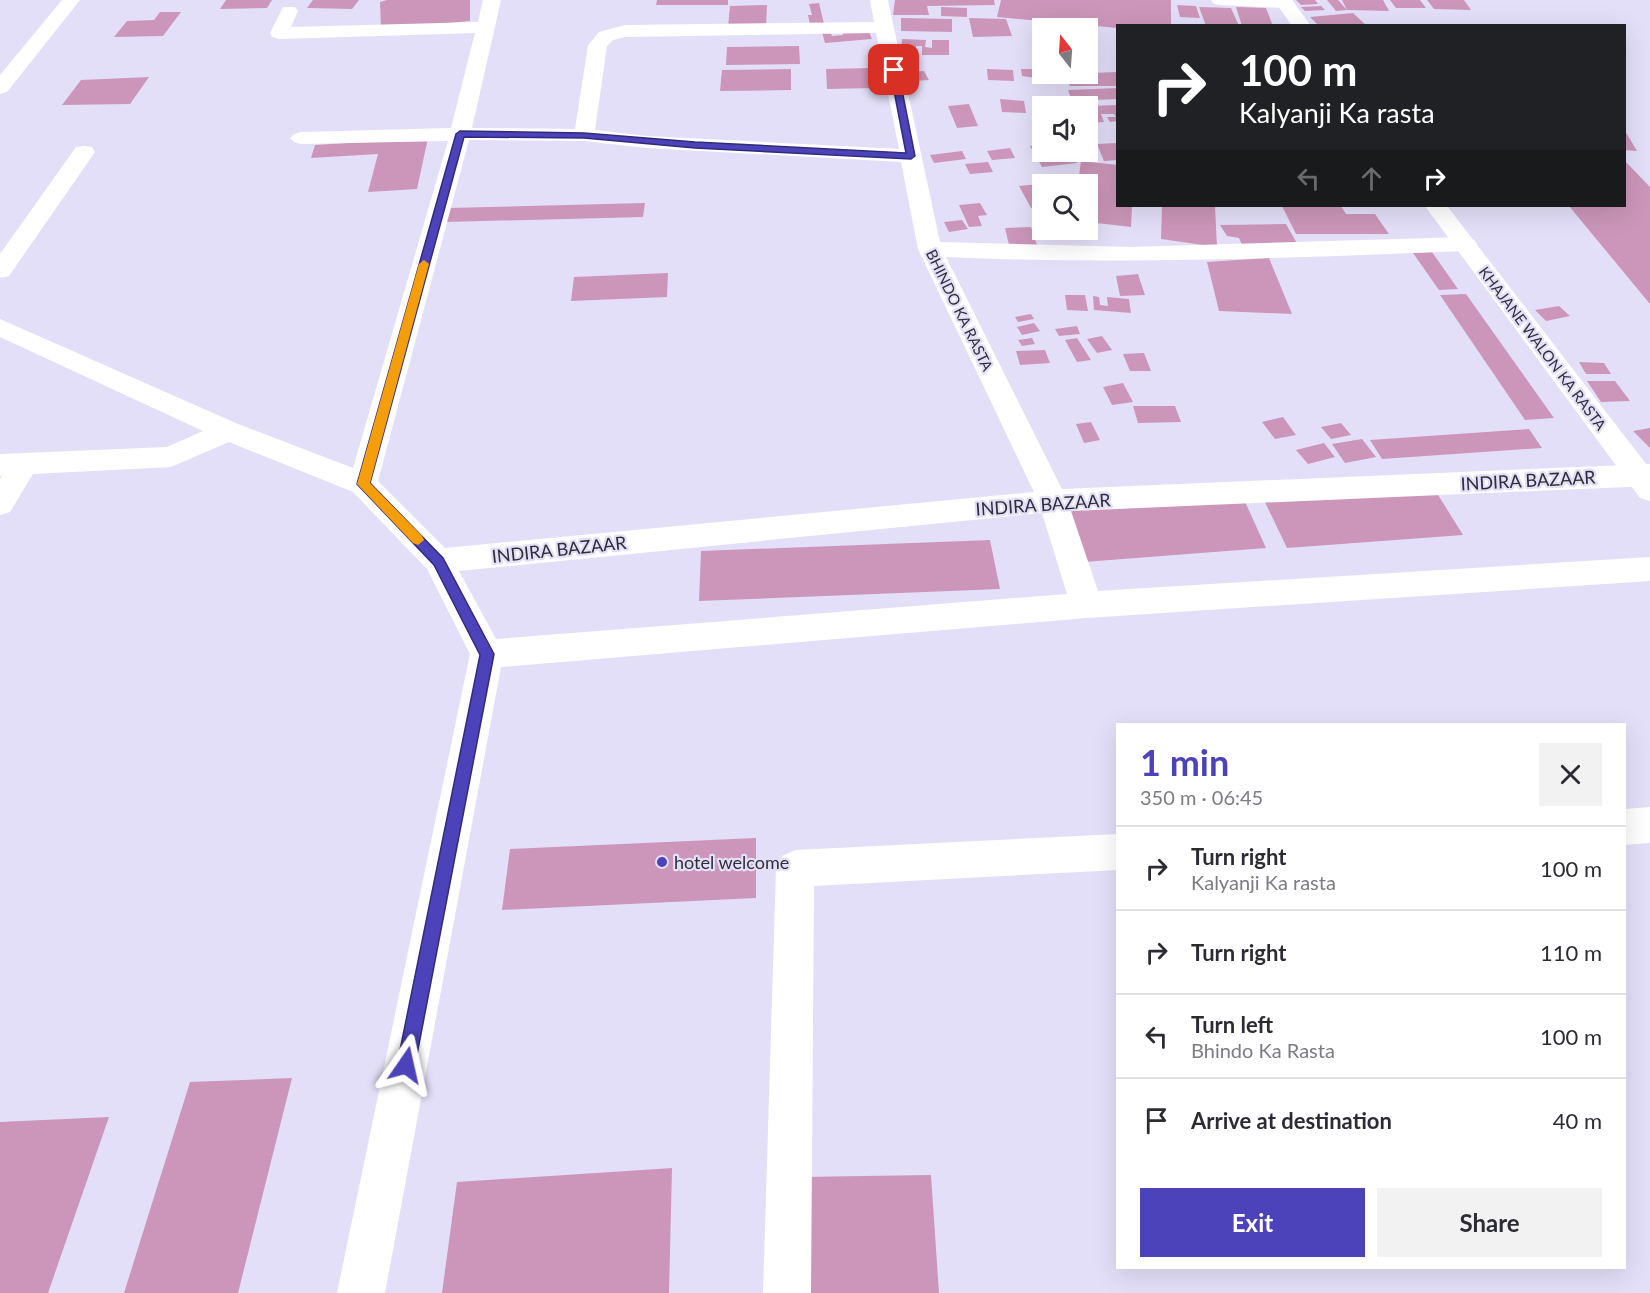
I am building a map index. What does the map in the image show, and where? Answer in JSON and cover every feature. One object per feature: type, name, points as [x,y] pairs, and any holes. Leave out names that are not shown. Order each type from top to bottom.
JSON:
[{"type":"street","points":[[0,88],[71,0]]},
{"type":"street","points":[[363,484],[460,134],[492,0]]},
{"type":"street","name":"BHINDO KA RASTA","points":[[879,0],[930,249],[1053,501],[1087,605]]},
{"type":"street","points":[[1220,0],[1284,2],[1300,24]]},
{"type":"street","points":[[289,11],[279,33],[486,27]]},
{"type":"street","points":[[584,135],[598,45],[606,36],[625,31],[886,27]]},
{"type":"street","points":[[302,138],[460,134],[584,135],[686,144],[911,156]]},
{"type":"street","points":[[0,271],[84,152]]},
{"type":"street","name":"KHAJANE WALON KA RASTA","points":[[1437,207],[1646,480]]},
{"type":"street","points":[[930,249],[1003,254],[1256,252],[1465,243]]},
{"type":"street","points":[[0,327],[228,431],[363,484],[438,561],[487,654],[361,1293]]},
{"type":"street","points":[[0,504],[12,464],[171,457],[228,431]]},
{"type":"street","name":"INDIRA BAZAAR","points":[[438,561],[1053,501],[1646,480]]},
{"type":"street","points":[[487,654],[1087,605],[1650,569]]},
{"type":"street","points":[[1626,827],[1650,825]]},
{"type":"street","points":[[787,1293],[795,869],[1116,852]]},
{"type":"building","points":[[226,0],[272,0],[267,8],[220,9]]},
{"type":"building","points":[[313,0],[359,0],[352,9],[307,8]]},
{"type":"building","points":[[387,0],[470,0],[470,21],[381,29],[380,2]]},
{"type":"building","points":[[657,0],[728,0],[728,5],[656,5]]},
{"type":"building","points":[[895,0],[994,0],[995,5],[927,6],[929,15],[893,15]]},
{"type":"building","points":[[1001,0],[1171,0],[1171,24],[1116,24],[1116,28],[1098,26],[1098,18],[1032,18],[1032,20],[997,17]]},
{"type":"building","points":[[1296,0],[1315,0],[1318,4],[1301,5]]},
{"type":"building","points":[[1327,0],[1338,0],[1347,10],[1336,11]]},
{"type":"building","points":[[1342,0],[1383,0],[1389,11],[1347,10]]},
{"type":"building","points":[[1390,0],[1420,0],[1426,8],[1396,8]]},
{"type":"building","points":[[1427,0],[1464,0],[1471,10],[1434,9]]},
{"type":"building","points":[[819,3],[824,24],[810,25],[808,15],[812,15],[809,4]]},
{"type":"building","points":[[767,5],[766,27],[728,27],[730,6]]},
{"type":"building","points":[[1177,5],[1196,6],[1200,18],[1180,17]]},
{"type":"building","points":[[1321,6],[1325,10],[1305,11],[1301,7]]},
{"type":"building","points":[[941,7],[967,8],[967,17],[941,16]]},
{"type":"building","points":[[1199,7],[1231,8],[1238,24],[1205,24]]},
{"type":"building","points":[[1236,7],[1266,8],[1272,24],[1241,24]]},
{"type":"building","points":[[160,12],[181,12],[163,36],[114,37],[127,21],[154,20]]},
{"type":"building","points":[[1353,13],[1365,24],[1317,24],[1310,17]]},
{"type":"building","points":[[901,18],[952,19],[952,32],[901,31]]},
{"type":"building","points":[[969,18],[1006,19],[1012,36],[973,37]]},
{"type":"building","points":[[868,29],[872,39],[825,43],[822,32],[830,31],[832,36],[843,35],[841,30]]},
{"type":"building","points":[[902,39],[926,40],[925,47],[932,48],[932,40],[949,40],[949,55],[922,55],[922,46],[916,46],[916,52],[901,51]]},
{"type":"building","points":[[799,46],[800,64],[726,65],[727,47]]},
{"type":"building","points":[[872,68],[875,88],[827,89],[826,69]]},
{"type":"building","points":[[791,69],[791,90],[720,91],[722,70]]},
{"type":"building","points":[[987,69],[1013,70],[1014,81],[988,80]]},
{"type":"building","points":[[1021,69],[1032,69],[1032,77],[1022,76]]},
{"type":"building","points":[[924,71],[929,80],[915,81],[910,72]]},
{"type":"building","points":[[1116,72],[1116,86],[1070,86],[1069,84],[1098,84],[1098,73]]},
{"type":"building","points":[[149,77],[130,104],[62,105],[81,80]]},
{"type":"building","points":[[1116,88],[1116,99],[1098,100],[1098,96],[1070,96],[1068,90]]},
{"type":"building","points":[[1000,99],[1024,101],[1026,113],[1002,112]]},
{"type":"building","points":[[969,104],[978,126],[957,128],[948,106]]},
{"type":"building","points":[[1116,105],[1116,117],[1114,114],[1101,114],[1104,122],[1098,122],[1098,106]]},
{"type":"building","points":[[1107,117],[1116,117],[1116,121],[1110,122]]},
{"type":"building","points":[[1626,132],[1637,151],[1626,150]]},
{"type":"building","points":[[428,138],[417,189],[368,192],[378,154],[311,158],[315,145]]},
{"type":"building","points":[[1116,143],[1116,160],[1104,161],[1098,144]]},
{"type":"building","points":[[1010,148],[1015,158],[992,160],[987,151]]},
{"type":"building","points":[[962,151],[966,159],[934,163],[930,155]]},
{"type":"building","points":[[988,162],[993,172],[970,174],[965,164]]},
{"type":"building","points":[[1039,162],[1077,163],[1042,167]]},
{"type":"building","points":[[1081,162],[1116,165],[1116,207],[1132,207],[1131,227],[1098,223],[1098,174],[1079,174]]},
{"type":"building","points":[[1626,162],[1650,187],[1650,304],[1570,207],[1626,207]]},
{"type":"building","points":[[1032,185],[1032,208],[1031,208],[1019,186]]},
{"type":"building","points":[[645,203],[643,217],[445,222],[449,208]]},
{"type":"building","points":[[980,203],[987,215],[978,216],[982,226],[969,227],[959,205]]},
{"type":"building","points":[[1162,207],[1215,207],[1217,247],[1161,239]]},
{"type":"building","points":[[1282,207],[1342,207],[1346,214],[1375,214],[1389,234],[1296,234]]},
{"type":"building","points":[[962,220],[968,229],[949,232],[944,222]]},
{"type":"building","points":[[1286,224],[1299,247],[1244,249],[1239,238],[1227,236],[1220,225]]},
{"type":"building","points":[[1031,227],[1032,240],[1035,240],[1038,248],[1010,249],[1005,228]]},
{"type":"building","points":[[1432,252],[1458,289],[1439,290],[1413,253]]},
{"type":"building","points":[[1269,258],[1292,314],[1219,311],[1207,262]]},
{"type":"building","points":[[668,273],[667,297],[571,301],[574,277]]},
{"type":"building","points":[[1138,274],[1145,295],[1120,296],[1116,276]]},
{"type":"building","points":[[1466,294],[1554,418],[1525,420],[1440,295]]},
{"type":"building","points":[[1065,295],[1085,295],[1088,311],[1067,310]]},
{"type":"building","points":[[1093,296],[1099,297],[1100,305],[1108,306],[1107,297],[1129,299],[1131,313],[1094,310]]},
{"type":"building","points":[[1559,306],[1570,316],[1546,321],[1535,310]]},
{"type":"building","points":[[1031,314],[1034,319],[1018,322],[1015,317]]},
{"type":"building","points":[[1034,323],[1040,331],[1022,335],[1017,327]]},
{"type":"building","points":[[1077,326],[1080,334],[1059,336],[1055,329]]},
{"type":"building","points":[[1102,336],[1112,350],[1097,353],[1087,339]]},
{"type":"building","points":[[1032,338],[1035,344],[1022,346],[1018,340]]},
{"type":"building","points":[[1077,338],[1091,360],[1077,362],[1065,340]]},
{"type":"building","points":[[1045,350],[1050,363],[1020,365],[1016,351]]},
{"type":"building","points":[[1144,353],[1151,371],[1130,371],[1123,354]]},
{"type":"building","points":[[1579,362],[1604,363],[1611,374],[1586,374]]},
{"type":"building","points":[[1587,381],[1615,381],[1630,401],[1601,402]]},
{"type":"building","points":[[1123,383],[1133,402],[1112,405],[1103,387]]},
{"type":"building","points":[[1133,406],[1175,406],[1181,422],[1138,423]]},
{"type":"building","points":[[1283,417],[1296,435],[1275,439],[1262,422]]},
{"type":"building","points":[[1091,422],[1100,440],[1084,443],[1076,424]]},
{"type":"building","points":[[1341,423],[1351,435],[1331,439],[1321,427]]},
{"type":"building","points":[[1650,428],[1650,448],[1633,431]]},
{"type":"building","points":[[1529,429],[1542,448],[1382,459],[1370,440]]},
{"type":"building","points":[[1362,439],[1376,457],[1345,463],[1332,444]]},
{"type":"building","points":[[1324,443],[1335,457],[1308,464],[1296,450]]},
{"type":"building","points":[[1435,490],[1463,535],[1287,548],[1263,498]]},
{"type":"building","points":[[1242,495],[1266,548],[1084,562],[1067,509]]},
{"type":"building","points":[[990,540],[1000,589],[699,601],[701,551]]},
{"type":"building","points":[[756,838],[756,898],[502,910],[510,849]]},
{"type":"building","points":[[292,1078],[238,1293],[124,1293],[190,1082]]},
{"type":"building","points":[[109,1117],[48,1293],[0,1293],[0,1122]]},
{"type":"building","points":[[672,1168],[669,1293],[442,1293],[457,1182]]},
{"type":"building","points":[[931,1175],[939,1293],[798,1293],[799,1177]]},
{"type":"slow traffic","points":[[418,540],[363,484],[424,264]]},
{"type":"place","name":"hotel welcome","points":[[662,862]]},
{"type":"route","points":[[406,1065],[487,654],[438,561],[363,484],[460,134],[584,135],[647,142],[911,156],[894,70]]}]
